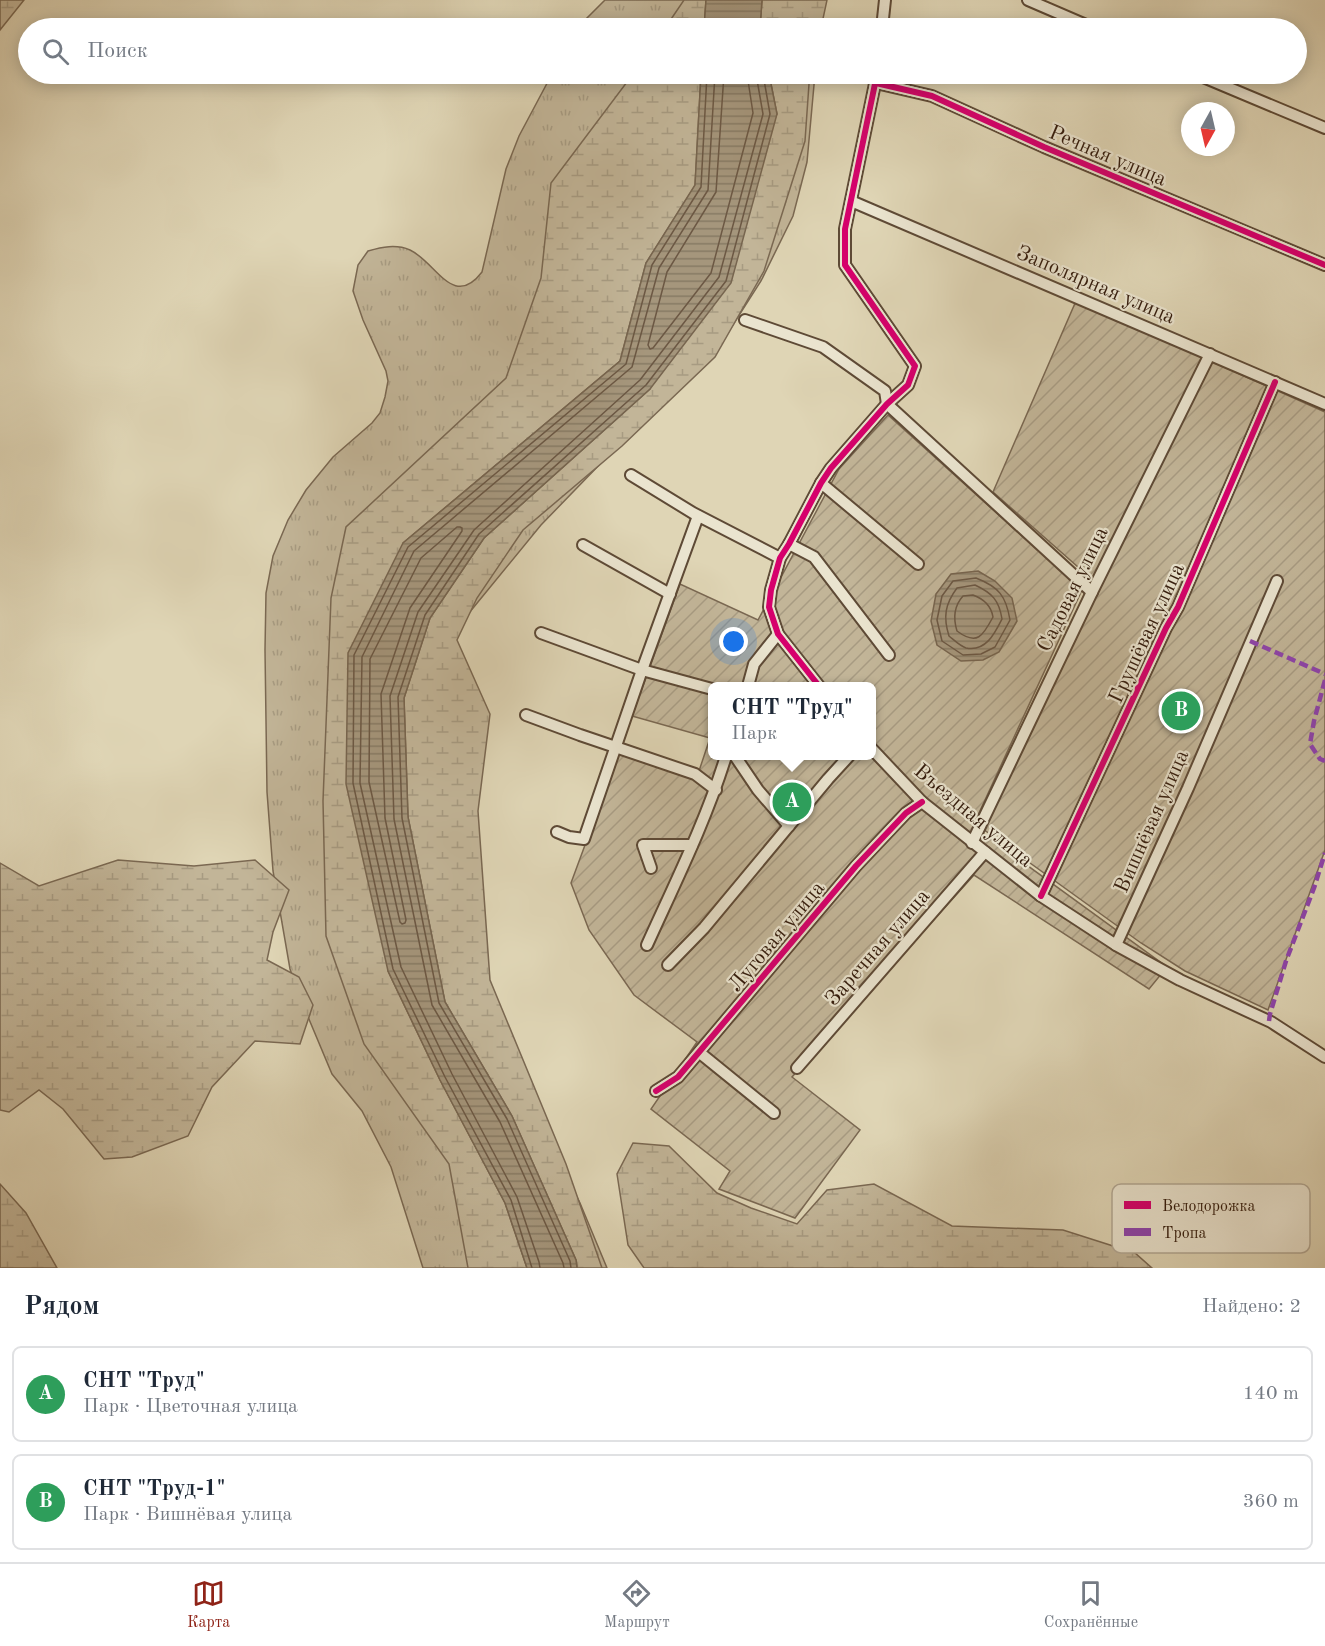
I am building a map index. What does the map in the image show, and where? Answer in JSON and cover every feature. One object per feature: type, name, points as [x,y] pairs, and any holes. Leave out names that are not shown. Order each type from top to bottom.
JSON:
[{"type":"street","points":[[883,18],[885,0]]},
{"type":"street","points":[[1028,0],[1070,18]]},
{"type":"street","points":[[815,682],[778,634],[769,607],[780,558],[831,468],[887,404],[908,385],[915,366],[845,265],[845,229],[875,84]]},
{"type":"street","name":"Речная улица","points":[[895,84],[933,96],[1044,147],[1325,265]]},
{"type":"street","points":[[1220,84],[1325,128]]},
{"type":"street","name":"Заполярная улица","points":[[851,201],[1325,404]]},
{"type":"street","points":[[745,320],[823,347],[885,391],[887,404],[1092,592]]},
{"type":"street","name":"Садовая улица","points":[[972,843],[1092,592],[1210,354]]},
{"type":"street","name":"Грушёвая улица","points":[[1041,896],[1166,628],[1178,607],[1275,382]]},
{"type":"street","points":[[631,475],[698,516],[780,558]]},
{"type":"street","points":[[821,483],[918,564]]},
{"type":"street","points":[[557,832],[569,837],[584,839],[698,516]]},
{"type":"street","points":[[789,544],[814,556],[889,656]]},
{"type":"street","points":[[583,545],[670,594]]},
{"type":"street","name":"Вишнёвая улица","points":[[1116,945],[1188,788],[1277,581]]},
{"type":"street","points":[[541,633],[642,670],[708,688]]},
{"type":"street","points":[[749,682],[754,664],[778,634]]},
{"type":"street","points":[[526,715],[695,774],[716,790]]},
{"type":"street","name":"Въездная улица","points":[[876,753],[922,802],[1041,896],[1116,945],[1180,980],[1271,1022],[1325,1057]]},
{"type":"street","points":[[647,945],[716,790],[725,760]]},
{"type":"street","points":[[738,760],[758,790],[789,826]]},
{"type":"street","points":[[837,760],[841,765]]},
{"type":"street","points":[[668,965],[704,928],[845,760]]},
{"type":"street","name":"Луговая улица","points":[[656,1091],[678,1077],[855,866],[906,813],[922,802]]},
{"type":"street","points":[[651,868],[644,845],[692,845]]},
{"type":"street","name":"Заречная улица","points":[[797,1068],[985,852]]},
{"type":"street","points":[[700,1053],[774,1113]]},
{"type":"green space","points":[[0,0],[24,0],[0,30]]},
{"type":"green space","points":[[605,0],[817,0],[817,18],[587,18]]},
{"type":"green space","points":[[684,0],[706,0],[705,18],[672,18]]},
{"type":"green space","points":[[762,0],[827,0],[823,18],[761,18]]},
{"type":"green space","points":[[547,84],[814,84],[807,162],[793,216],[761,281],[729,331],[541,525],[460,624],[447,654],[468,920],[533,1110],[580,1203],[607,1268],[423,1268],[391,1167],[362,1111],[332,1074],[290,969],[273,871],[267,792],[266,593],[273,556],[288,520],[306,490],[333,457],[372,423],[380,413],[385,397],[388,381],[386,371],[363,320],[353,291],[358,265],[368,251],[384,247],[400,247],[419,256],[453,285],[462,286],[472,282],[482,272],[506,169],[519,136]]},
{"type":"green space","points":[[625,84],[700,84],[695,186],[646,263],[620,361],[403,543],[388,971],[440,1080],[505,1203],[527,1268],[468,1268],[449,1164],[364,1044],[326,936],[323,801],[331,598],[346,527],[506,378],[541,278],[551,183]]},
{"type":"green space","points":[[771,84],[809,84],[805,141],[764,271],[715,357],[622,446],[523,530],[477,598],[457,640],[490,714],[478,811],[490,980],[566,1164],[602,1268],[577,1268],[576,1260],[512,1116],[445,1002],[408,817],[404,698],[430,618],[484,538],[650,389],[777,114]]},
{"type":"green space","points":[[1076,301],[1325,412],[1325,850],[1268,1010],[1185,971],[1141,943],[983,829],[1096,583],[993,492]]},
{"type":"green space","points":[[888,415],[1082,590],[973,826],[1167,967],[1149,989],[974,875],[792,1077],[860,1130],[795,1218],[719,1189],[730,1171],[651,1109],[697,1042],[634,995],[589,930],[571,883],[619,753],[697,777],[708,744],[708,760],[876,760],[876,682],[708,682],[708,737],[632,716],[680,584],[758,620],[839,469]]},
{"type":"green space","points":[[118,860],[194,866],[255,860],[289,890],[273,932],[267,960],[299,977],[313,1005],[300,1044],[255,1041],[212,1087],[188,1136],[132,1157],[104,1159],[63,1109],[39,1090],[9,1112],[0,1110],[0,863],[39,886]]},
{"type":"green space","points":[[633,1143],[669,1146],[717,1193],[797,1224],[827,1190],[874,1184],[952,1226],[1063,1230],[1112,1246],[1112,1253],[1135,1253],[1152,1268],[644,1268],[628,1245],[617,1174]]},
{"type":"green space","points":[[0,1184],[26,1213],[57,1268],[0,1268]]},
{"type":"water","points":[[706,0],[762,0],[761,18],[705,18]]},
{"type":"water","points":[[700,84],[771,84],[777,114],[731,283],[650,389],[484,538],[430,618],[404,698],[408,817],[445,1002],[512,1116],[576,1260],[577,1268],[527,1268],[505,1203],[440,1080],[388,971],[346,784],[348,653],[403,543],[620,361],[646,263],[695,185]]},
{"type":"water","points":[[978,571],[995,581],[1012,598],[1017,621],[999,652],[983,660],[961,661],[937,645],[931,621],[936,594],[951,574]]},
{"type":"marked path","points":[[1250,641],[1325,674]]},
{"type":"marked path","points":[[1325,680],[1310,744],[1320,759],[1325,761]]},
{"type":"marked path","points":[[1269,1021],[1286,961],[1325,853]]},
{"type":"cycle path","points":[[816,682],[778,634],[769,607],[780,558],[831,468],[887,404],[908,385],[915,366],[845,265],[845,229],[875,84]]},
{"type":"cycle path","points":[[880,84],[932,96],[1044,147],[1325,265]]},
{"type":"cycle path","points":[[1041,896],[1166,628],[1178,607],[1275,382]]},
{"type":"cycle path","points":[[656,1091],[678,1077],[856,866],[906,813],[922,802]]},
{"type":"place","name":"СНТ \"Труд-1\"","points":[[1181,711]]},
{"type":"place","name":"СНТ \"Труд\"","points":[[792,802]]}]
